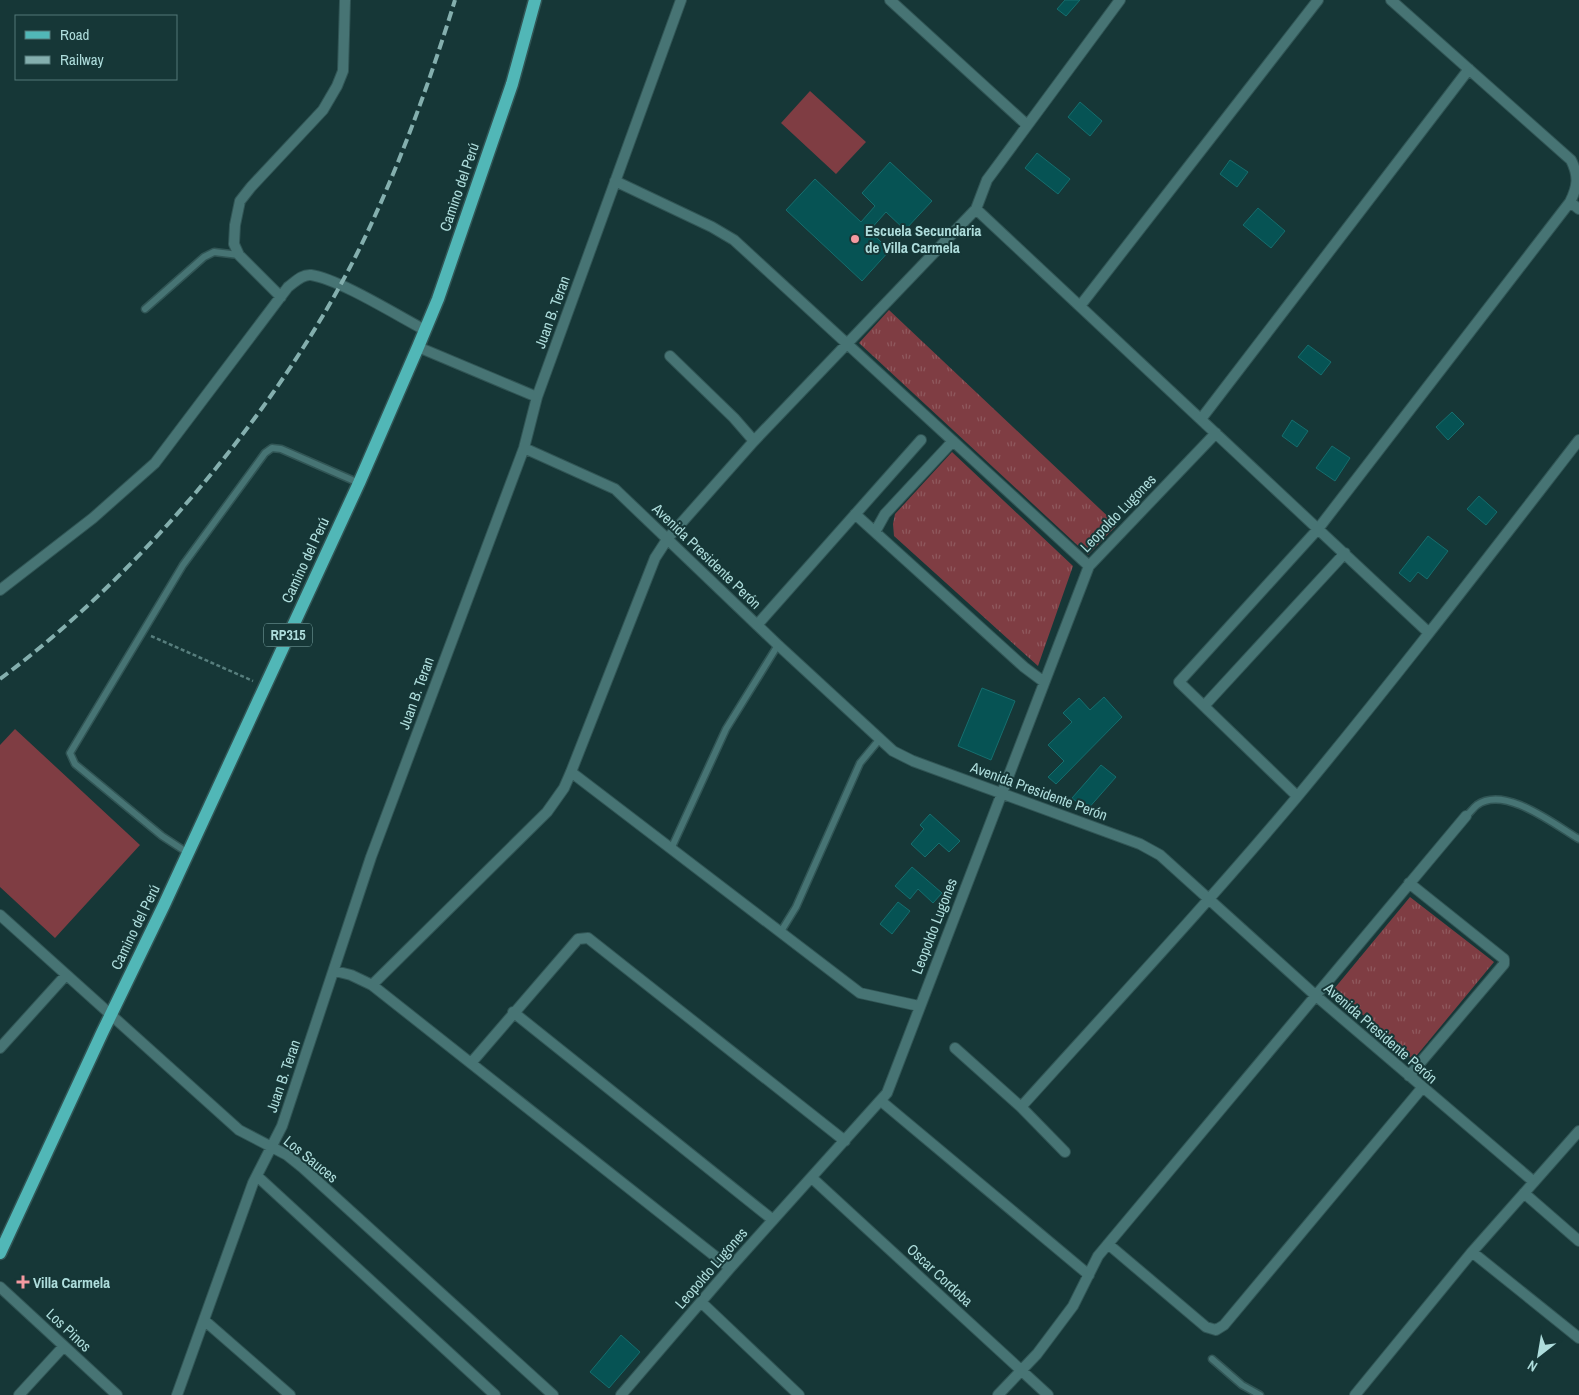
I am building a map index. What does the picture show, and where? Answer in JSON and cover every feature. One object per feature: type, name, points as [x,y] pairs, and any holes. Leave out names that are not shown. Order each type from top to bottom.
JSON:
[{"type":"main road","name":"Camino del Perú","points":[[0,1253],[359,483],[426,330],[512,84],[535,0]]},
{"type":"street","points":[[281,297],[239,255],[234,244],[240,201],[251,186],[323,110],[337,86],[343,71],[345,0]]},
{"type":"street","name":"Juan B. Teran","points":[[177,1395],[257,1176],[282,1126],[335,971],[371,857],[524,448],[536,397],[681,0]]},
{"type":"street","points":[[890,0],[1027,125]]},
{"type":"street","points":[[372,985],[538,822],[564,788],[655,558],[668,538],[754,441],[976,209],[987,180],[1120,0]]},
{"type":"street","points":[[1080,306],[1318,0]]},
{"type":"street","points":[[1297,796],[1179,682],[1318,529],[1570,202],[1577,188],[1578,179],[1571,160],[1391,0]]},
{"type":"street","points":[[1201,419],[1469,69]]},
{"type":"street","points":[[615,181],[712,227],[734,240],[1088,566]]},
{"type":"street","points":[[1570,202],[1579,209]]},
{"type":"street","points":[[976,209],[1429,632]]},
{"type":"street","points":[[0,590],[92,518],[155,463],[281,297],[298,278],[310,275],[339,285],[426,330]]},
{"type":"street","points":[[418,347],[536,397]]},
{"type":"street","points":[[670,356],[734,418],[754,441]]},
{"type":"street","name":"Leopoldo Lugones","points":[[621,1395],[730,1268],[881,1102],[892,1084],[919,1006],[1003,793],[1088,566],[1216,433]]},
{"type":"street","points":[[757,624],[921,440]]},
{"type":"street","points":[[1022,1107],[1208,899],[1297,796],[1429,632],[1579,440]]},
{"type":"street","points":[[874,532],[885,514],[953,441]]},
{"type":"street","name":"Avenida Presidente Perón","points":[[524,448],[615,489],[879,740],[913,761],[1140,844],[1160,855],[1315,995],[1534,1182]]},
{"type":"street","points":[[854,514],[1024,667],[1044,682]]},
{"type":"street","points":[[1204,706],[1344,554]]},
{"type":"street","points":[[571,772],[860,993],[919,1006]]},
{"type":"street","points":[[998,1395],[1037,1354],[1073,1306],[1088,1275],[1108,1244],[1466,816]]},
{"type":"street","points":[[1409,883],[1504,959],[1504,964],[1409,1076]]},
{"type":"street","name":"Los Sauces","points":[[0,915],[110,1016],[239,1130],[272,1146],[302,1167],[553,1395]]},
{"type":"street","points":[[470,1063],[578,939],[588,938],[845,1141]]},
{"type":"street","points":[[335,971],[372,985],[730,1268]]},
{"type":"street","points":[[0,1048],[66,975]]},
{"type":"street","points":[[513,1012],[773,1220]]},
{"type":"street","points":[[955,1048],[1022,1107],[1065,1152]]},
{"type":"street","points":[[1108,1244],[1206,1327],[1216,1330],[1224,1325],[1422,1088]]},
{"type":"street","points":[[881,1102],[1088,1275]]},
{"type":"street","points":[[1354,1395],[1472,1252],[1579,1131]]},
{"type":"street","points":[[257,1176],[495,1395]]},
{"type":"street","name":"Oscar Cordoba","points":[[812,1178],[1048,1395]]},
{"type":"street","points":[[1524,1193],[1579,1242]]},
{"type":"street","points":[[1472,1252],[1579,1338]]},
{"type":"street","name":"Los Pinos","points":[[0,1288],[117,1395]]},
{"type":"street","points":[[701,1302],[800,1395]]},
{"type":"street","points":[[204,1320],[290,1395]]},
{"type":"street","points":[[19,1395],[64,1346]]},
{"type":"lane","points":[[145,309],[204,257],[214,252],[239,255]]},
{"type":"lane","points":[[188,853],[162,836],[75,764],[70,753],[183,565],[265,453],[272,448],[281,449],[359,483]]},
{"type":"lane","points":[[672,848],[726,729],[778,645]]},
{"type":"lane","points":[[780,933],[796,907],[860,763],[879,740]]},
{"type":"lane","points":[[1466,816],[1478,804],[1491,800],[1501,800],[1534,811],[1579,838]]},
{"type":"lane","points":[[1212,1359],[1242,1384],[1260,1395]]},
{"type":"path","points":[[142,632],[264,686]]},
{"type":"green space","points":[[810,91],[866,142],[836,174],[781,123]]},
{"type":"green space","points":[[889,310],[1117,525],[1088,555],[859,343]]},
{"type":"green space","points":[[952,452],[1073,566],[1038,666],[894,536],[893,524],[895,514]]},
{"type":"green space","points":[[15,729],[140,845],[55,938],[0,887],[0,745]]},
{"type":"green space","points":[[1410,897],[1494,962],[1413,1060],[1334,989]]},
{"type":"building","points":[[1065,0],[1080,0],[1066,16],[1057,9]]},
{"type":"building","points":[[1080,102],[1102,121],[1090,136],[1068,117]]},
{"type":"building","points":[[1037,153],[1070,179],[1058,194],[1025,168]]},
{"type":"building","points":[[1230,160],[1248,172],[1237,187],[1220,174]]},
{"type":"building","points":[[890,162],[932,201],[905,230],[886,212],[869,231],[890,250],[862,281],[786,210],[815,179],[861,222],[875,206],[862,193]]},
{"type":"building","points":[[1258,208],[1285,231],[1271,248],[1243,225]]},
{"type":"building","points":[[1308,345],[1331,362],[1321,375],[1298,357]]},
{"type":"building","points":[[1452,412],[1464,424],[1448,440],[1436,427]]},
{"type":"building","points":[[1292,420],[1308,431],[1297,447],[1282,436]]},
{"type":"building","points":[[1332,446],[1350,458],[1335,481],[1316,468]]},
{"type":"building","points":[[1479,496],[1497,512],[1486,525],[1467,509]]},
{"type":"building","points":[[1428,536],[1448,551],[1427,579],[1418,572],[1410,582],[1399,573]]},
{"type":"building","points":[[982,688],[1015,701],[991,760],[958,746]]},
{"type":"building","points":[[1104,697],[1122,717],[1056,784],[1048,777],[1064,761],[1048,745],[1072,722],[1063,713],[1079,698],[1090,710]]},
{"type":"building","points":[[1101,765],[1116,777],[1087,810],[1072,798]]},
{"type":"building","points":[[930,814],[960,841],[949,852],[939,843],[925,857],[911,844],[924,829],[920,825]]},
{"type":"building","points":[[912,867],[942,893],[933,903],[918,889],[910,899],[895,886]]},
{"type":"building","points":[[898,902],[910,911],[892,934],[880,924]]},
{"type":"building","points":[[621,1335],[640,1352],[609,1388],[590,1372]]},
{"type":"railway","points":[[0,679],[55,635],[108,586],[160,533],[210,476],[256,416],[299,355],[336,293],[381,203],[416,117],[455,0]]},
{"type":"place","name":"Escuela Secundaria de Villa Carmela","points":[[855,239]]},
{"type":"place","name":"Villa Carmela","points":[[23,1282]]}]
